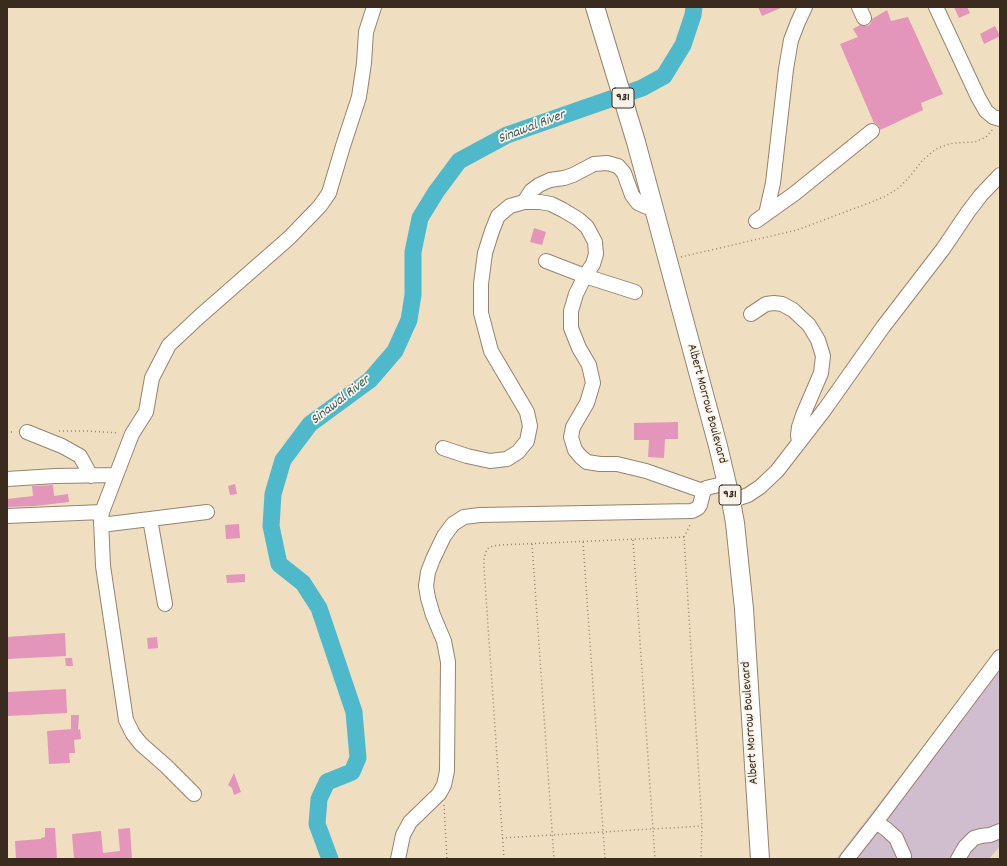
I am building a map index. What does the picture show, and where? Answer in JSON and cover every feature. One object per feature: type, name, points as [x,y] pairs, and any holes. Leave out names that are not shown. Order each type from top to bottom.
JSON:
[{"type":"main road","name":"Albert Morrow Boulevard","points":[[595,7],[636,142],[718,446],[731,501],[735,523],[744,609],[760,859]]},
{"type":"street","points":[[194,794],[166,766],[140,744],[126,720],[104,574],[102,519],[116,475],[132,434],[146,412],[152,378],[169,345],[289,238],[320,206],[329,193],[359,97],[364,63],[366,32],[374,7]]},
{"type":"street","points":[[805,7],[791,40],[786,70],[773,184],[761,218],[794,194],[872,131]]},
{"type":"street","points":[[936,7],[978,97],[986,111],[998,123]]},
{"type":"street","points":[[524,202],[531,192],[539,185],[550,180],[573,175],[594,164],[607,163],[618,166],[624,173],[632,195],[638,202],[647,207],[654,208]]},
{"type":"street","points":[[731,501],[748,495],[760,487],[777,471],[825,409],[883,327],[943,249],[968,212],[981,195],[1000,175]]},
{"type":"street","points":[[443,448],[467,456],[490,461],[507,459],[518,452],[527,441],[530,426],[526,412],[491,351],[481,313],[481,284],[485,253],[498,216],[510,206],[524,202],[540,202],[551,204],[578,219],[587,227],[595,242],[596,254],[593,264],[576,294],[571,311],[571,328],[579,348],[589,365],[593,383],[586,403],[573,427],[572,437],[575,450],[587,462],[618,464],[646,471],[704,491]]},
{"type":"street","points":[[546,261],[585,276],[635,292]]},
{"type":"street","points":[[752,314],[766,304],[782,304],[793,310],[809,326],[818,340],[823,356],[821,373],[799,427],[799,442]]},
{"type":"street","points":[[27,432],[62,446],[80,456],[90,476]]},
{"type":"street","points":[[7,479],[55,476],[116,475]]},
{"type":"street","points":[[398,859],[403,835],[410,822],[439,794],[444,785],[447,771],[448,662],[444,641],[431,609],[426,586],[428,572],[433,558],[444,536],[453,524],[464,517],[480,514],[695,510],[700,505],[704,491],[708,487],[727,483]]},
{"type":"street","points":[[7,516],[150,519],[207,512]]},
{"type":"street","points":[[150,519],[165,604]]},
{"type":"street","points":[[847,859],[1000,657]]},
{"type":"street","points":[[876,822],[896,838],[904,859]]},
{"type":"street","points":[[958,859],[965,847],[974,838],[990,835],[1000,831]]},
{"type":"path","points":[[668,260],[797,230],[886,196],[900,187],[922,161],[938,148],[954,143],[975,142],[986,137],[998,123]]},
{"type":"path","points":[[57,431],[88,430],[132,434]]},
{"type":"path","points":[[7,432],[27,432]]},
{"type":"path","points":[[695,510],[689,528],[684,537],[702,826],[701,859]]},
{"type":"path","points":[[504,859],[484,558],[487,549],[500,544],[684,537]]},
{"type":"path","points":[[633,540],[655,859]]},
{"type":"path","points":[[583,541],[605,859]]},
{"type":"path","points":[[532,543],[554,859]]},
{"type":"path","points":[[444,785],[448,859]]},
{"type":"path","points":[[502,838],[702,826]]},
{"type":"shaded area","points":[[1000,647],[1000,846],[989,859],[836,859]]},
{"type":"building","points":[[758,7],[783,7],[762,16]]},
{"type":"building","points":[[954,7],[967,7],[970,13],[959,18]]},
{"type":"building","points":[[887,10],[891,21],[908,17],[943,94],[921,103],[923,110],[880,130],[878,125],[874,123],[840,44],[858,37],[853,29],[860,25],[868,26],[872,19]]},
{"type":"building","points":[[995,26],[1000,36],[984,44],[980,34]]},
{"type":"building","points":[[534,228],[546,232],[542,245],[530,242]]},
{"type":"building","points":[[678,422],[678,439],[665,439],[664,458],[648,457],[649,440],[634,440],[634,423]]},
{"type":"building","points":[[235,484],[237,494],[230,495],[228,486]]},
{"type":"building","points":[[53,485],[54,496],[68,494],[69,502],[35,506],[8,507],[7,499],[33,496],[32,486]]},
{"type":"building","points":[[239,524],[240,538],[226,539],[225,525]]},
{"type":"building","points":[[245,574],[245,582],[227,583],[226,575]]},
{"type":"building","points":[[65,633],[66,656],[7,659],[7,637]]},
{"type":"building","points":[[157,637],[158,648],[148,649],[147,638]]},
{"type":"building","points":[[65,658],[72,658],[73,666],[66,666]]},
{"type":"building","points":[[66,689],[67,713],[7,716],[7,692]]},
{"type":"building","points":[[71,715],[79,715],[78,730],[80,729],[81,739],[74,740],[75,753],[69,753],[70,763],[49,764],[47,731],[71,729]]},
{"type":"building","points":[[234,773],[241,792],[234,795],[232,788],[228,785]]},
{"type":"building","points":[[45,828],[55,828],[57,859],[16,859],[15,841],[41,839],[45,837]]},
{"type":"building","points":[[130,828],[132,859],[74,859],[72,834],[101,831],[103,853],[120,851],[118,829]]},
{"type":"waterway","name":"Sinawal River","points":[[330,859],[317,824],[319,799],[327,782],[352,772],[358,758],[354,712],[319,608],[303,583],[279,564],[271,526],[273,494],[283,460],[310,424],[370,380],[395,351],[409,320],[413,295],[413,252],[420,218],[436,192],[459,161],[507,135],[642,88],[664,76],[683,45],[693,15],[694,7]]}]
